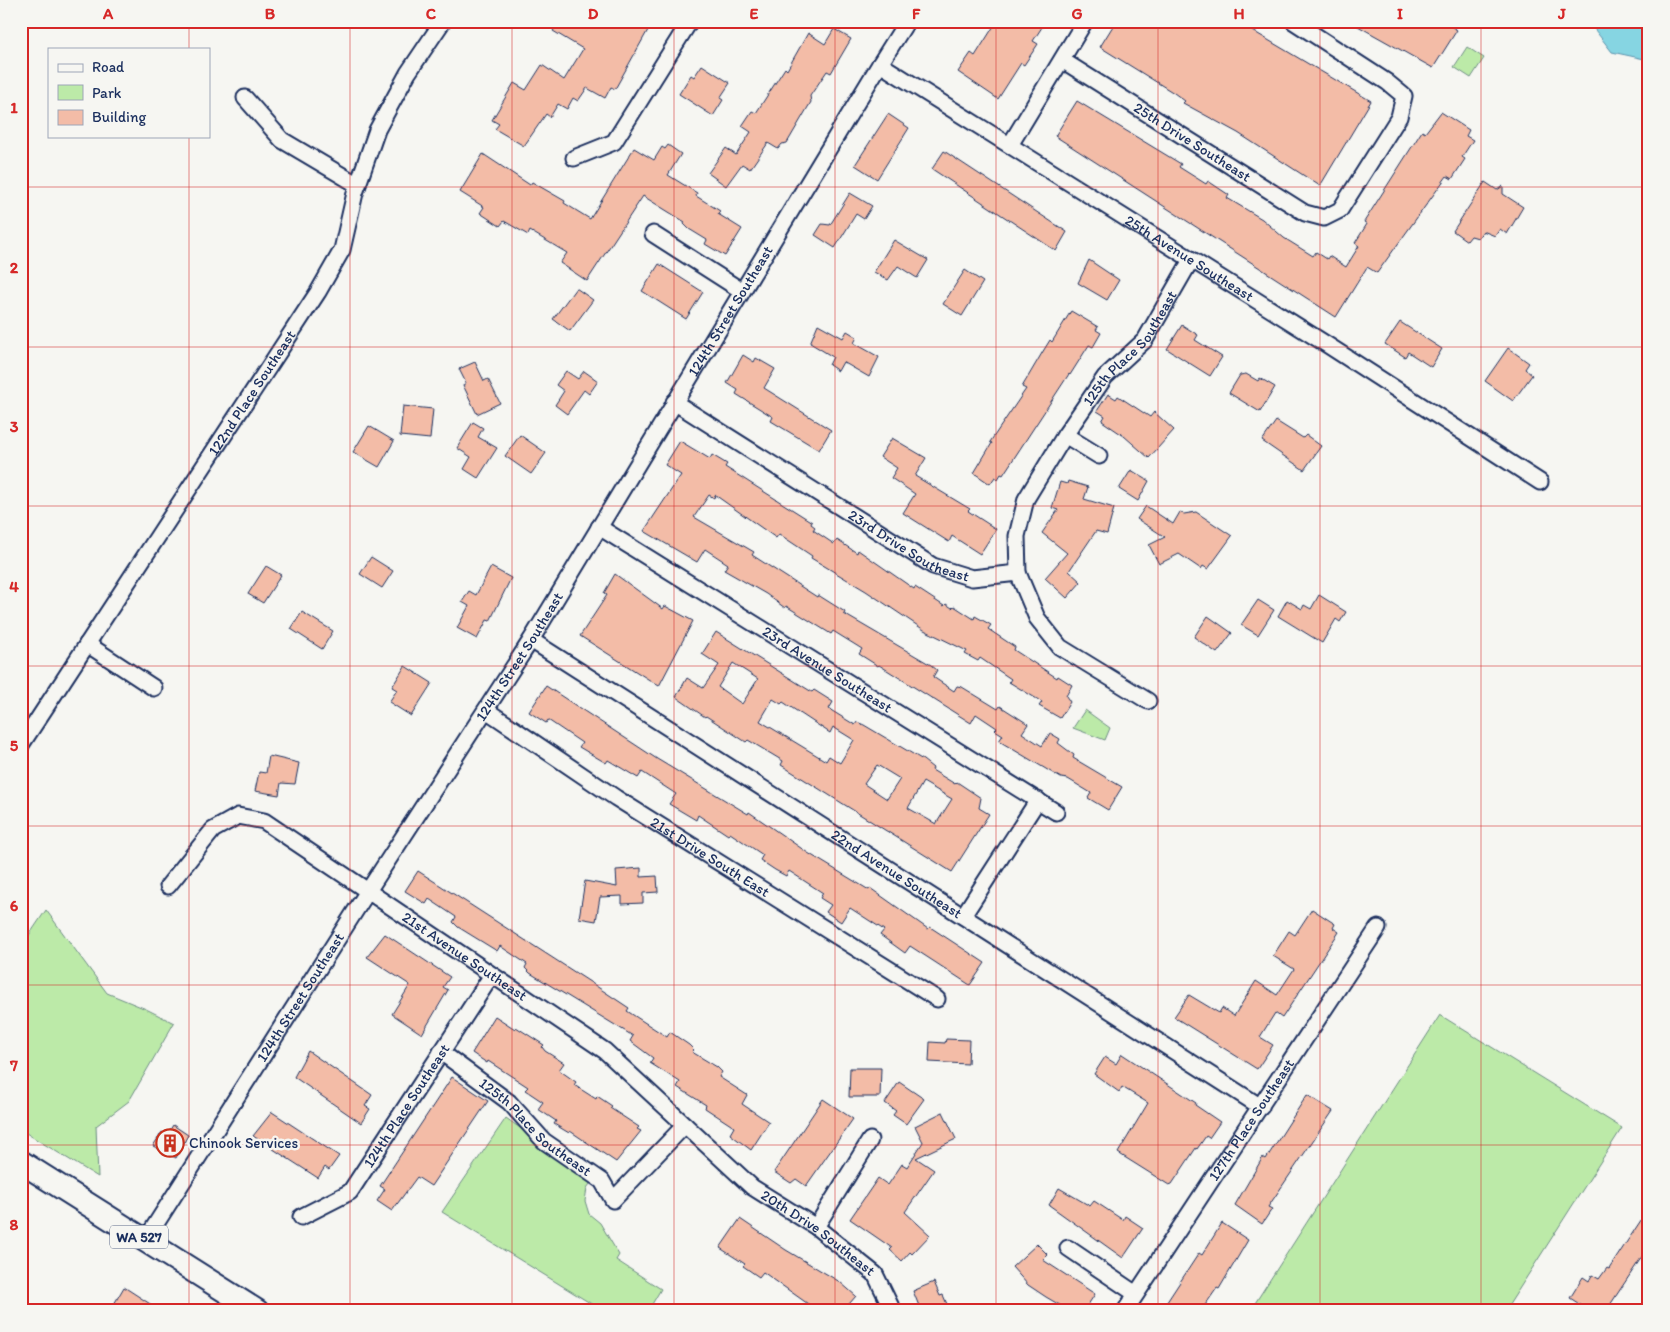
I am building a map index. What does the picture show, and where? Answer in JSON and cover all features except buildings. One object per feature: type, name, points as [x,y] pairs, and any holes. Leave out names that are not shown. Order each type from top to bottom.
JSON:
[{"type":"main road","name":"WA 527","points":[[21,1162],[146,1241],[244,1307]]},
{"type":"street","name":"122nd Place Southeast","points":[[21,745],[318,292],[342,250],[358,184],[377,130],[408,73],[443,21]]},
{"type":"street","points":[[574,158],[614,142],[690,21]]},
{"type":"street","points":[[880,64],[907,21]]},
{"type":"street","points":[[1010,145],[1085,21]]},
{"type":"street","name":"25th Drive Southeast","points":[[1062,60],[1305,213],[1324,218],[1340,210],[1399,117],[1404,96],[1387,82],[1293,21]]},
{"type":"street","name":"25th Avenue Southeast","points":[[880,64],[1540,482]]},
{"type":"street","name":"124th Street Southeast","points":[[146,1241],[368,891],[531,640],[880,64]]},
{"type":"street","points":[[245,98],[282,140],[358,184]]},
{"type":"street","points":[[653,234],[742,291]]},
{"type":"street","name":"125th Place Southeast","points":[[1018,573],[1017,536],[1026,499],[1065,435],[1105,377],[1145,340],[1191,260]]},
{"type":"street","name":"23rd Drive Southeast","points":[[674,402],[933,566],[972,578],[1018,573]]},
{"type":"street","points":[[1065,435],[1099,456]]},
{"type":"street","name":"23rd Avenue Southeast","points":[[599,527],[1056,812]]},
{"type":"street","points":[[1018,573],[1037,618],[1060,647],[1148,701]]},
{"type":"street","name":"22nd Avenue Southeast","points":[[531,640],[1261,1108]]},
{"type":"street","points":[[88,644],[154,688]]},
{"type":"street","name":"21st Drive South East","points":[[486,710],[616,798],[937,999]]},
{"type":"street","points":[[962,916],[1038,800]]},
{"type":"street","name":"21st Avenue Southeast","points":[[168,886],[213,830],[238,816],[264,821],[605,1051],[752,1187]]},
{"type":"street","name":"127th Place Southeast","points":[[1125,1311],[1261,1108],[1378,928]]},
{"type":"street","name":"124th Place Southeast","points":[[301,1217],[350,1192],[492,974]]},
{"type":"street","name":"125th Place Southeast","points":[[441,1052],[509,1102],[544,1141],[602,1180],[613,1200],[685,1125]]},
{"type":"street","points":[[816,1227],[870,1140]]},
{"type":"street","name":"20th Drive Southeast","points":[[752,1187],[816,1227],[875,1274],[893,1311]]},
{"type":"street","points":[[1068,1248],[1136,1294]]},
{"type":"green space","points":[[1467,47],[1484,58],[1471,78],[1454,67]]},
{"type":"green space","points":[[1085,710],[1110,728],[1105,740],[1073,728]]},
{"type":"green space","points":[[46,910],[107,993],[174,1023],[129,1101],[96,1126],[98,1177],[21,1130],[21,947]]},
{"type":"green space","points":[[1440,1015],[1622,1128],[1505,1311],[1250,1311]]},
{"type":"green space","points":[[506,1118],[593,1180],[587,1188],[585,1201],[589,1214],[600,1223],[619,1255],[616,1260],[661,1289],[648,1311],[603,1311],[442,1212]]},
{"type":"water","points":[[1588,21],[1649,21],[1649,60],[1612,52]]},
{"type":"place","name":"Chinook Services","points":[[170,1143]]}]
